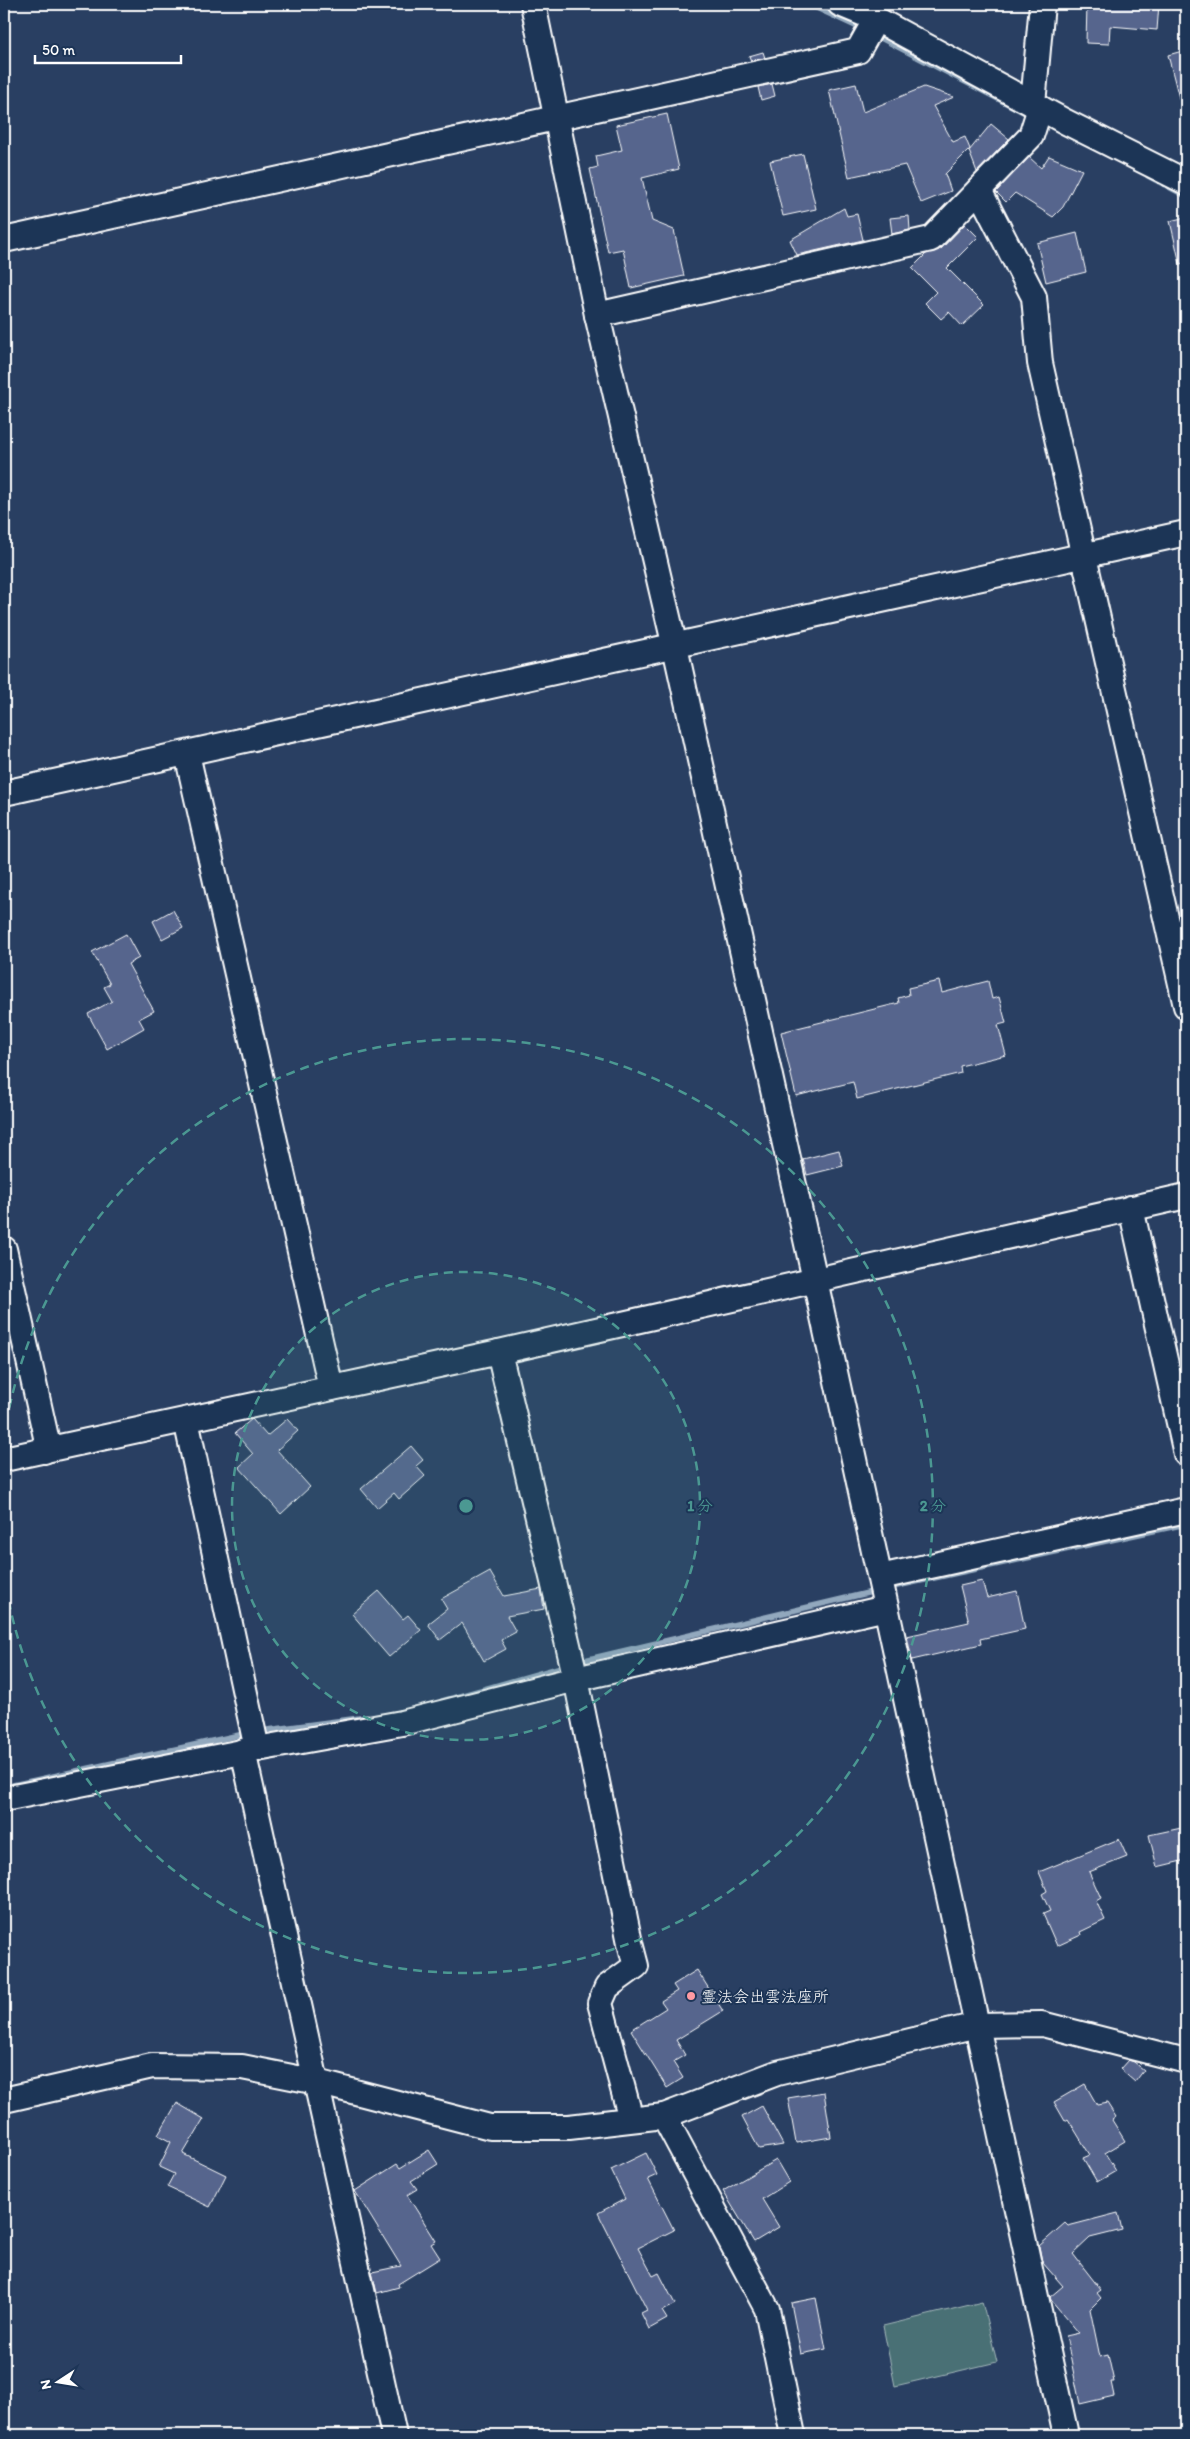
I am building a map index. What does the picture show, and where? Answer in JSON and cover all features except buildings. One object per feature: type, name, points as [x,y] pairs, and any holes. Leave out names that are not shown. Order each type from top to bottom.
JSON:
[{"type":"street","points":[[533,4],[558,118],[597,315],[675,647],[880,1577],[1066,2435]]},
{"type":"street","points":[[840,4],[876,19],[1037,106],[1186,182]]},
{"type":"street","points":[[597,315],[930,239],[1031,136],[1037,106],[1042,4]]},
{"type":"street","points":[[4,240],[858,50],[876,19]]},
{"type":"street","points":[[979,190],[1034,297],[1040,363],[1186,1006]]},
{"type":"street","points":[[4,793],[675,647],[1186,533]]},
{"type":"street","points":[[187,754],[331,1388]]},
{"type":"street","points":[[4,1460],[499,1352],[1186,1196]]},
{"type":"street","points":[[1130,1208],[1186,1454]]},
{"type":"street","points":[[4,1249],[48,1446],[44,1450]]},
{"type":"street","points":[[499,1352],[576,1679],[636,1966],[607,1986],[600,2003],[631,2119]]},
{"type":"street","points":[[186,1420],[317,2082],[394,2435]]},
{"type":"street","points":[[880,1577],[1186,1510]]},
{"type":"street","points":[[4,1799],[250,1750],[402,1723],[576,1679],[886,1608]]},
{"type":"street","points":[[4,2100],[152,2066],[242,2067],[317,2082],[490,2127],[569,2127],[664,2116],[777,2073],[977,2025],[1042,2024],[1186,2061]]},
{"type":"street","points":[[664,2116],[767,2309],[793,2435]]},
{"type":"green space","points":[[982,2302],[997,2362],[895,2386],[883,2326]]},
{"type":"waterway","points":[[808,4],[864,30]]},
{"type":"waterway","points":[[873,34],[1031,116]]},
{"type":"waterway","points":[[1148,176],[1186,196]]},
{"type":"waterway","points":[[888,1588],[1186,1524]]},
{"type":"waterway","points":[[576,1662],[876,1591]]},
{"type":"waterway","points":[[442,1701],[568,1665]]},
{"type":"waterway","points":[[260,1731],[367,1717]]},
{"type":"waterway","points":[[13,1785],[248,1733]]},
{"type":"place","name":"霊法会出雲法座所","points":[[691,1996]]}]
